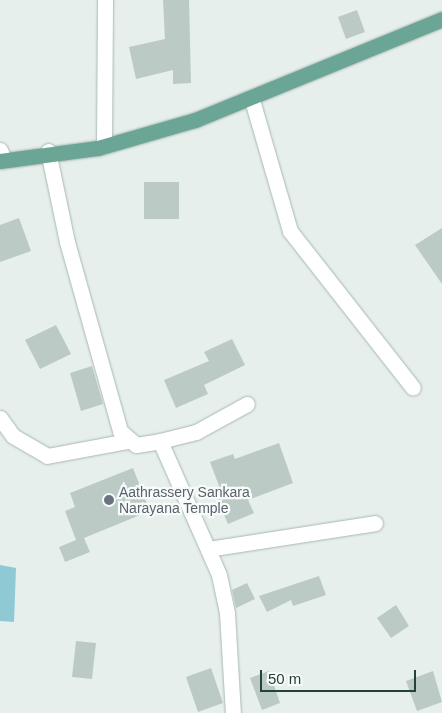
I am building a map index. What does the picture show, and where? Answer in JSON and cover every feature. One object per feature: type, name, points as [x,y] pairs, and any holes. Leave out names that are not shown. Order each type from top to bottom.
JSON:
[{"type":"main road","points":[[1,157],[104,146],[252,100],[442,19]]},
{"type":"street","points":[[104,0],[104,146]]},
{"type":"street","points":[[252,100],[290,231],[412,388]]},
{"type":"street","points":[[48,151],[112,406],[127,440],[136,446],[196,432],[247,404]]},
{"type":"street","points":[[0,418],[13,436],[47,456],[127,440]]},
{"type":"street","points":[[160,441],[208,549],[227,613],[233,713]]},
{"type":"street","points":[[208,549],[376,523]]},
{"type":"water","points":[[0,565],[16,568],[14,622],[0,621]]},
{"type":"building","points":[[163,0],[189,0],[191,83],[173,84],[173,70],[136,79],[129,47],[165,39]]},
{"type":"building","points":[[357,10],[365,32],[346,39],[338,17]]},
{"type":"building","points":[[144,182],[179,182],[179,219],[144,219]]},
{"type":"building","points":[[19,218],[31,251],[0,262],[0,225]]},
{"type":"building","points":[[442,228],[442,284],[415,245]]},
{"type":"building","points":[[56,325],[71,354],[40,369],[25,340]]},
{"type":"building","points":[[232,339],[245,365],[204,385],[208,394],[176,408],[164,380],[209,361],[204,352]]},
{"type":"building","points":[[92,366],[103,404],[81,411],[70,373]]},
{"type":"building","points":[[279,443],[293,483],[248,500],[254,513],[228,524],[216,497],[222,494],[210,462],[233,454],[235,459]]},
{"type":"building","name":"Aathrassery Sankara Narayana Temple","points":[[133,468],[150,511],[84,538],[90,552],[65,562],[59,547],[76,540],[65,511],[75,507],[70,493]]},
{"type":"building","points":[[319,576],[326,595],[293,606],[291,600],[267,612],[259,596]]},
{"type":"building","points":[[247,583],[255,599],[236,608],[232,590]]},
{"type":"building","points":[[396,605],[409,626],[391,638],[377,618]]},
{"type":"building","points":[[76,641],[96,643],[92,679],[72,677]]},
{"type":"building","points":[[211,668],[223,703],[198,712],[186,677]]},
{"type":"building","points":[[269,671],[280,703],[262,710],[250,678]]},
{"type":"building","points":[[433,671],[442,702],[417,711],[406,681]]},
{"type":"place","name":"Aathrassery Sankara Narayana Temple","points":[[109,500]]}]
